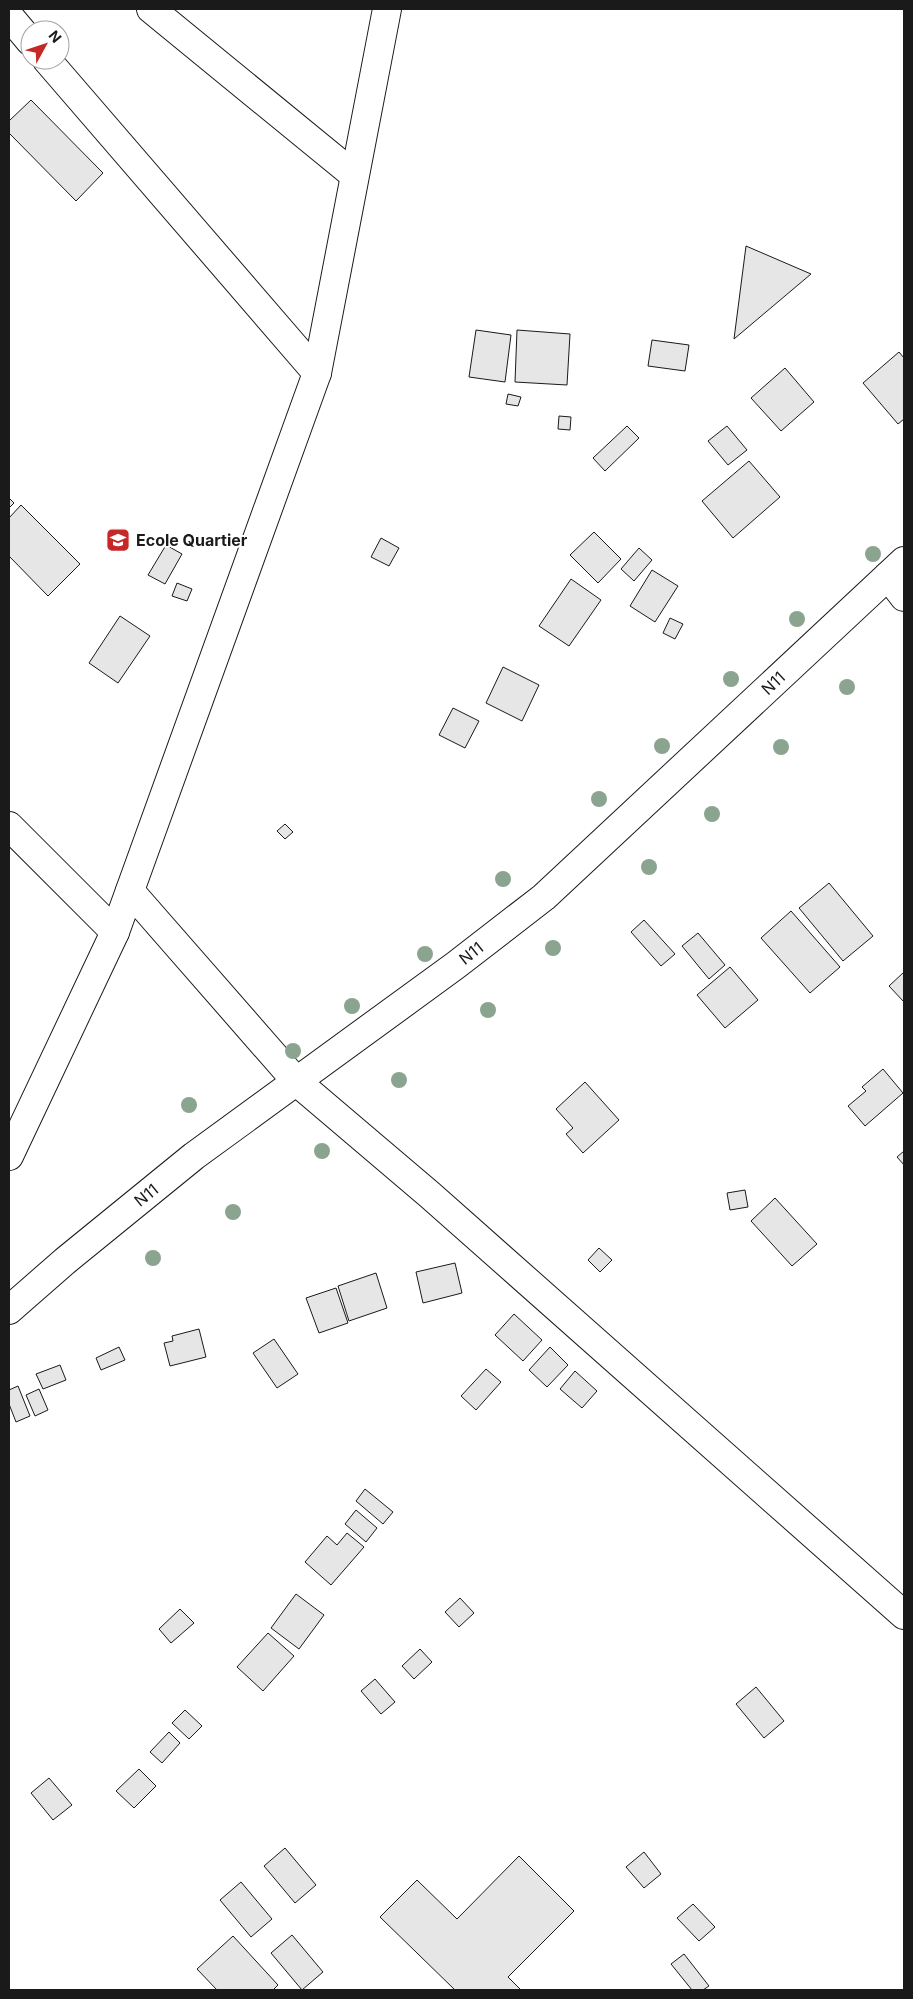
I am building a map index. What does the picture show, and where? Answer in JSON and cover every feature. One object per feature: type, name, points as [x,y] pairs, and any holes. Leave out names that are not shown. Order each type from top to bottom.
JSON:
[{"type":"main road","points":[[151,9],[354,176]]},
{"type":"main road","points":[[9,1156],[115,932],[317,373],[387,9]]},
{"type":"main road","points":[[9,16],[20,29]]},
{"type":"main road","points":[[56,70],[317,373]]},
{"type":"main road","name":"N11","points":[[9,1310],[65,1261],[194,1156],[456,965],[544,896],[899,578]]},
{"type":"main road","points":[[9,826],[115,932]]},
{"type":"main road","points":[[130,891],[297,1082],[437,1202],[904,1615]]},
{"type":"building","points":[[31,100],[103,173],[76,201],[9,133],[9,121]]},
{"type":"building","points":[[746,246],[811,274],[734,339]]},
{"type":"building","points":[[476,330],[511,335],[505,382],[469,377]]},
{"type":"building","points":[[517,330],[570,334],[567,385],[515,382]]},
{"type":"building","points":[[652,340],[689,345],[685,371],[648,366]]},
{"type":"building","points":[[899,352],[904,358],[904,419],[898,424],[863,383]]},
{"type":"building","points":[[785,368],[814,402],[781,431],[751,398]]},
{"type":"building","points":[[508,394],[521,397],[518,406],[506,404]]},
{"type":"building","points":[[559,416],[571,417],[570,430],[558,429]]},
{"type":"building","points":[[627,426],[639,438],[605,471],[593,458]]},
{"type":"building","points":[[727,426],[747,450],[728,465],[708,441]]},
{"type":"building","points":[[749,461],[780,497],[733,538],[702,501]]},
{"type":"building","points":[[9,498],[14,503],[9,508]]},
{"type":"building","points":[[21,505],[80,564],[48,596],[9,556],[9,518]]},
{"type":"building","points":[[594,532],[621,559],[598,583],[570,555]]},
{"type":"building","points":[[381,538],[399,548],[389,566],[371,557]]},
{"type":"building","points":[[166,545],[182,554],[165,584],[148,575]]},
{"type":"building","points":[[639,548],[652,560],[634,581],[621,569]]},
{"type":"building","points":[[652,570],[678,586],[655,622],[630,606]]},
{"type":"building","points":[[571,579],[601,600],[569,646],[539,626]]},
{"type":"building","points":[[177,583],[192,589],[187,601],[172,596]]},
{"type":"building","points":[[120,616],[150,636],[118,683],[89,663]]},
{"type":"building","points":[[670,618],[683,624],[675,639],[663,633]]},
{"type":"building","points":[[503,667],[539,685],[522,721],[486,703]]},
{"type":"building","points":[[453,708],[479,721],[465,748],[439,735]]},
{"type":"building","points":[[285,824],[293,832],[285,839],[277,831]]},
{"type":"building","points":[[829,883],[873,936],[843,961],[799,908]]},
{"type":"building","points":[[791,911],[840,967],[810,993],[761,938]]},
{"type":"building","points":[[644,920],[675,954],[661,966],[631,932]]},
{"type":"building","points":[[698,933],[725,965],[709,979],[682,946]]},
{"type":"building","points":[[730,967],[758,1000],[725,1028],[697,995]]},
{"type":"building","points":[[904,972],[904,1002],[889,986]]},
{"type":"building","points":[[883,1069],[903,1093],[865,1126],[848,1106],[866,1091],[862,1087]]},
{"type":"building","points":[[585,1082],[619,1120],[583,1153],[566,1134],[573,1128],[556,1109]]},
{"type":"building","points":[[904,1151],[904,1165],[897,1157]]},
{"type":"building","points":[[745,1190],[748,1207],[730,1210],[727,1193]]},
{"type":"building","points":[[775,1198],[817,1244],[792,1266],[751,1221]]},
{"type":"building","points":[[599,1248],[612,1260],[600,1272],[588,1260]]},
{"type":"building","points":[[455,1263],[462,1293],[423,1303],[416,1272]]},
{"type":"building","points":[[376,1273],[387,1308],[349,1321],[338,1286]]},
{"type":"building","points":[[336,1288],[348,1323],[319,1333],[306,1298]]},
{"type":"building","points":[[514,1314],[542,1340],[523,1361],[495,1335]]},
{"type":"building","points":[[199,1329],[206,1357],[170,1366],[164,1343],[173,1341],[172,1336]]},
{"type":"building","points":[[274,1339],[298,1374],[277,1388],[253,1353]]},
{"type":"building","points":[[119,1347],[125,1360],[101,1370],[96,1358]]},
{"type":"building","points":[[550,1347],[568,1365],[547,1387],[529,1370]]},
{"type":"building","points":[[60,1365],[66,1380],[43,1389],[36,1374]]},
{"type":"building","points":[[486,1369],[501,1382],[476,1410],[461,1396]]},
{"type":"building","points":[[575,1371],[597,1391],[582,1408],[560,1389]]},
{"type":"building","points":[[18,1386],[30,1416],[16,1422],[9,1404],[9,1390]]},
{"type":"building","points":[[39,1389],[48,1410],[35,1416],[26,1395]]},
{"type":"building","points":[[365,1489],[393,1512],[383,1524],[356,1501]]},
{"type":"building","points":[[356,1510],[377,1528],[366,1542],[345,1524]]},
{"type":"building","points":[[347,1533],[364,1547],[331,1585],[305,1562],[327,1536],[337,1545]]},
{"type":"building","points":[[296,1594],[324,1615],[299,1649],[271,1628]]},
{"type":"building","points":[[460,1598],[474,1613],[459,1627],[445,1612]]},
{"type":"building","points":[[180,1609],[194,1623],[171,1643],[159,1629]]},
{"type":"building","points":[[268,1633],[294,1656],[263,1691],[237,1667]]},
{"type":"building","points":[[420,1649],[432,1662],[414,1679],[402,1666]]},
{"type":"building","points":[[375,1679],[395,1702],[381,1714],[361,1691]]},
{"type":"building","points":[[756,1687],[784,1721],[764,1738],[736,1704]]},
{"type":"building","points":[[185,1710],[202,1726],[189,1739],[172,1723]]},
{"type":"building","points":[[169,1732],[180,1743],[162,1763],[150,1752]]},
{"type":"building","points":[[139,1769],[156,1786],[134,1808],[116,1791]]},
{"type":"building","points":[[49,1778],[72,1805],[53,1820],[31,1793]]},
{"type":"building","points":[[285,1848],[316,1885],[295,1903],[264,1866]]},
{"type":"building","points":[[644,1852],[661,1874],[644,1888],[626,1867]]},
{"type":"building","points":[[519,1856],[574,1911],[508,1977],[521,1990],[455,1990],[380,1917],[417,1880],[457,1919]]},
{"type":"building","points":[[241,1882],[272,1919],[251,1937],[220,1900]]},
{"type":"building","points":[[693,1904],[715,1927],[699,1941],[677,1918]]},
{"type":"building","points":[[292,1935],[323,1972],[302,1990],[271,1953]]},
{"type":"building","points":[[233,1936],[278,1985],[273,1990],[217,1990],[197,1969]]},
{"type":"building","points":[[684,1954],[709,1986],[703,1990],[692,1990],[671,1964]]},
{"type":"place","name":"Ecole Quartier","points":[[118,540]]}]
